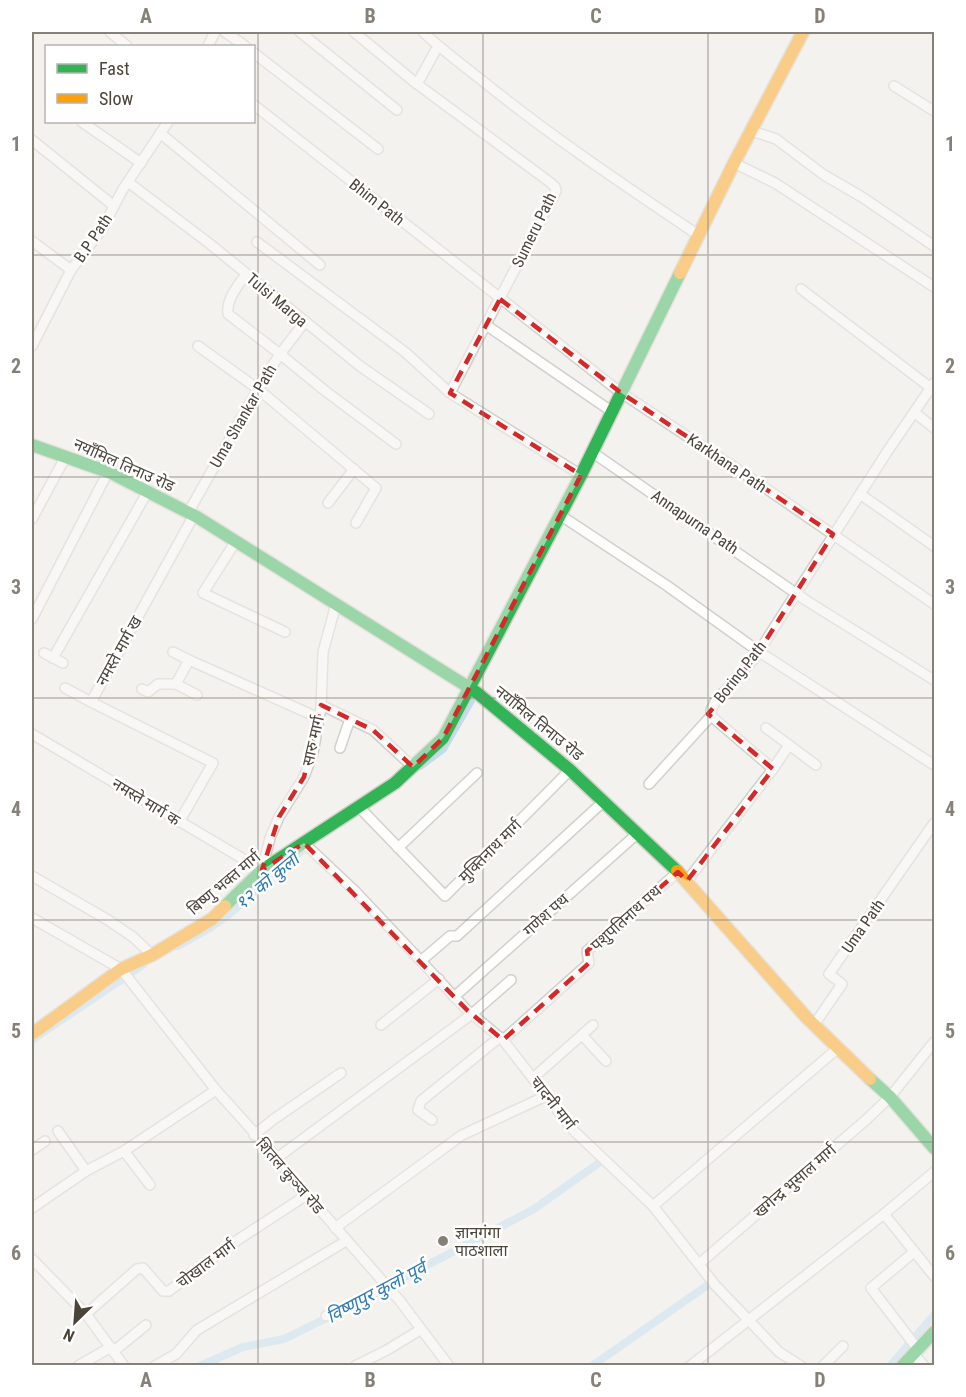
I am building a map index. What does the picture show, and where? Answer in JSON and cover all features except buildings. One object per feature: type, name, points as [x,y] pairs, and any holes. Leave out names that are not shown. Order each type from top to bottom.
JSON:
[{"type":"street","points":[[110,32],[126,45]]},
{"type":"street","points":[[225,32],[243,45]]},
{"type":"street","points":[[300,32],[397,110]]},
{"type":"street","points":[[354,32],[417,84],[438,46]]},
{"type":"street","points":[[423,32],[575,152],[698,235]]},
{"type":"street","name":"बिष्णु भक्त मार्ग","points":[[32,1034],[121,969],[152,955],[212,919],[262,870],[362,809],[395,783],[443,738],[581,476],[620,392],[734,163],[803,32]]},
{"type":"street","points":[[255,54],[378,149]]},
{"type":"street","name":"Sumeru Path","points":[[417,84],[555,187],[556,191],[450,393]]},
{"type":"street","points":[[894,86],[934,111]]},
{"type":"street","name":"Bhim Path","points":[[255,106],[620,392]]},
{"type":"street","points":[[83,123],[141,163]]},
{"type":"street","name":"B.P Path","points":[[32,346],[71,270],[102,229],[128,182],[167,123]]},
{"type":"street","points":[[752,131],[776,139],[824,175],[871,202],[934,246]]},
{"type":"street","points":[[160,133],[320,265]]},
{"type":"street","points":[[32,140],[114,206]]},
{"type":"street","points":[[734,163],[775,183],[934,287]]},
{"type":"street","name":"Tulsi Marga","points":[[128,182],[210,244],[360,366],[429,414]]},
{"type":"street","points":[[257,242],[405,352],[450,393],[581,476]]},
{"type":"street","points":[[33,246],[71,270]]},
{"type":"street","points":[[246,274],[229,301],[228,314],[280,354],[304,322]]},
{"type":"street","points":[[801,289],[933,385]]},
{"type":"street","points":[[486,325],[612,411]]},
{"type":"street","points":[[198,346],[258,388],[384,497]]},
{"type":"street","name":"Uma Shankar Path","points":[[191,514],[258,388],[280,354],[396,444]]},
{"type":"street","name":"Boring Path","points":[[773,769],[711,716],[711,710],[716,700],[734,682],[758,651],[933,385]]},
{"type":"street","name":"Karkhana Path","points":[[620,392],[934,604]]},
{"type":"street","points":[[915,413],[934,428]]},
{"type":"street","name":"नयाँमिल तिनाउ रोड","points":[[32,444],[108,472],[191,514],[470,688],[570,770],[678,872],[814,1025],[890,1097],[934,1148]]},
{"type":"street","name":"Annapurna Path","points":[[592,452],[796,593],[934,680]]},
{"type":"street","points":[[32,519],[66,456]]},
{"type":"street","points":[[328,503],[354,469]]},
{"type":"street","points":[[32,619],[108,472]]},
{"type":"street","points":[[356,523],[376,488]]},
{"type":"street","points":[[63,663],[49,656],[148,491]]},
{"type":"street","points":[[860,494],[934,546]]},
{"type":"street","name":"नमस्ते मार्ग ख","points":[[179,822],[213,763],[91,702],[191,514]]},
{"type":"street","points":[[560,515],[666,585],[758,651],[934,765]]},
{"type":"street","points":[[236,541],[203,593],[285,632]]},
{"type":"street","name":"सारु मार्ग","points":[[262,870],[270,838],[279,817],[304,777],[313,753],[321,705],[322,652],[336,604]]},
{"type":"street","points":[[172,652],[319,718]]},
{"type":"street","points":[[176,684],[189,660]]},
{"type":"street","points":[[142,689],[148,692],[158,684],[176,684],[197,695]]},
{"type":"street","points":[[64,688],[91,702]]},
{"type":"street","points":[[321,705],[373,730],[413,767]]},
{"type":"street","points":[[649,784],[711,716]]},
{"type":"street","points":[[340,748],[350,719]]},
{"type":"street","points":[[766,728],[816,765]]},
{"type":"street","name":"नमस्ते मार्ग क","points":[[32,734],[262,870]]},
{"type":"street","points":[[687,881],[789,745]]},
{"type":"street","name":"मुक्तिनाथ मार्ग","points":[[362,809],[445,896],[570,770]]},
{"type":"street","points":[[399,848],[477,773]]},
{"type":"street","points":[[422,960],[450,936],[457,936],[604,801]]},
{"type":"street","name":"Uma Path","points":[[814,1025],[842,984],[829,974],[934,824]]},
{"type":"street","name":"गणेश पथ","points":[[454,997],[638,833]]},
{"type":"street","name":"चादनी मार्ग","points":[[306,845],[356,892],[422,960],[454,997],[501,1039],[572,1129],[652,1206],[715,1285],[779,1352],[801,1365]]},
{"type":"street","name":"पशुपतिनाथ पथ","points":[[501,1039],[589,963],[587,951],[678,872]]},
{"type":"street","points":[[32,876],[108,920],[133,937],[152,955]]},
{"type":"street","points":[[32,918],[121,969]]},
{"type":"street","name":"शितल कुञ्ज रोड","points":[[121,969],[216,1090],[277,1158],[305,1196],[316,1205],[400,1301],[449,1365]]},
{"type":"street","points":[[381,1025],[439,979]]},
{"type":"street","points":[[277,1158],[472,1014],[511,980]]},
{"type":"street","points":[[533,1078],[593,1025]]},
{"type":"street","points":[[582,1035],[606,1061]]},
{"type":"street","points":[[432,1120],[418,1110],[421,1101],[501,1039]]},
{"type":"street","name":"खगेन्द्र भुसाल मार्ग","points":[[699,1264],[890,1097],[934,1042]]},
{"type":"street","points":[[652,1206],[837,1049]]},
{"type":"street","points":[[254,1135],[341,1073]]},
{"type":"street","points":[[32,1208],[216,1090]]},
{"type":"street","points":[[335,1228],[462,1135],[546,1096]]},
{"type":"street","points":[[58,1131],[86,1172]]},
{"type":"street","points":[[32,1150],[45,1141]]},
{"type":"street","points":[[124,1151],[150,1185]]},
{"type":"street","points":[[690,1365],[884,1214],[934,1172]]},
{"type":"street","name":"चोखाल मार्ग","points":[[86,1314],[137,1269],[142,1268],[163,1291],[169,1291],[233,1243],[305,1196]]},
{"type":"street","points":[[884,1214],[934,1275]]},
{"type":"street","points":[[155,1365],[176,1353],[197,1330],[346,1241]]},
{"type":"street","points":[[914,1252],[871,1288],[924,1365]]},
{"type":"street","points":[[32,1259],[86,1314],[124,1365]]},
{"type":"street","points":[[326,1316],[386,1286]]},
{"type":"street","points":[[78,1365],[113,1349],[146,1325]]},
{"type":"street","points":[[355,1365],[387,1350],[420,1330]]},
{"type":"street","points":[[902,1365],[913,1346],[934,1335]]},
{"type":"street","points":[[823,1365],[843,1346]]},
{"type":"highlighted area","points":[[500,299],[620,392],[833,534],[756,656],[708,714],[773,769],[687,881],[678,872],[587,951],[589,963],[503,1040],[467,1010],[304,843],[262,870],[279,817],[304,777],[321,705],[373,730],[413,767],[443,738],[581,475],[450,393]]},
{"type":"waterway","name":"१२ को कुलो","points":[[420,766],[443,749],[476,692]]},
{"type":"waterway","name":"१२ को कुलो","points":[[178,946],[227,916],[271,874],[305,848]]},
{"type":"waterway","name":"१२ को कुलो","points":[[32,1040],[143,965]]},
{"type":"waterway","name":"विष्णुपुर कुलो पूर्व","points":[[382,1289],[534,1209],[603,1160]]},
{"type":"waterway","points":[[592,1366],[712,1282]]},
{"type":"waterway","name":"विष्णुपुर कुलो पूर्व","points":[[200,1366],[243,1347],[284,1339],[333,1315]]},
{"type":"waterway","points":[[890,1366],[934,1315]]},
{"type":"traffic: fast","points":[[225,906],[262,870],[395,783],[443,738],[581,475],[680,273]]},
{"type":"traffic: fast","points":[[32,445],[111,473],[197,517],[476,692],[570,770],[677,871]]},
{"type":"traffic: fast","points":[[870,1079],[890,1097],[934,1148]]},
{"type":"traffic: fast","points":[[902,1366],[934,1332]]},
{"type":"traffic: slow","points":[[680,273],[734,163],[803,32]]},
{"type":"traffic: slow","points":[[677,871],[806,1017],[870,1079]]},
{"type":"traffic: slow","points":[[32,1034],[121,969],[152,955],[212,919],[225,906]]},
{"type":"place","name":"ज्ञानगंगा पाठशाला","points":[[443,1241]]}]
